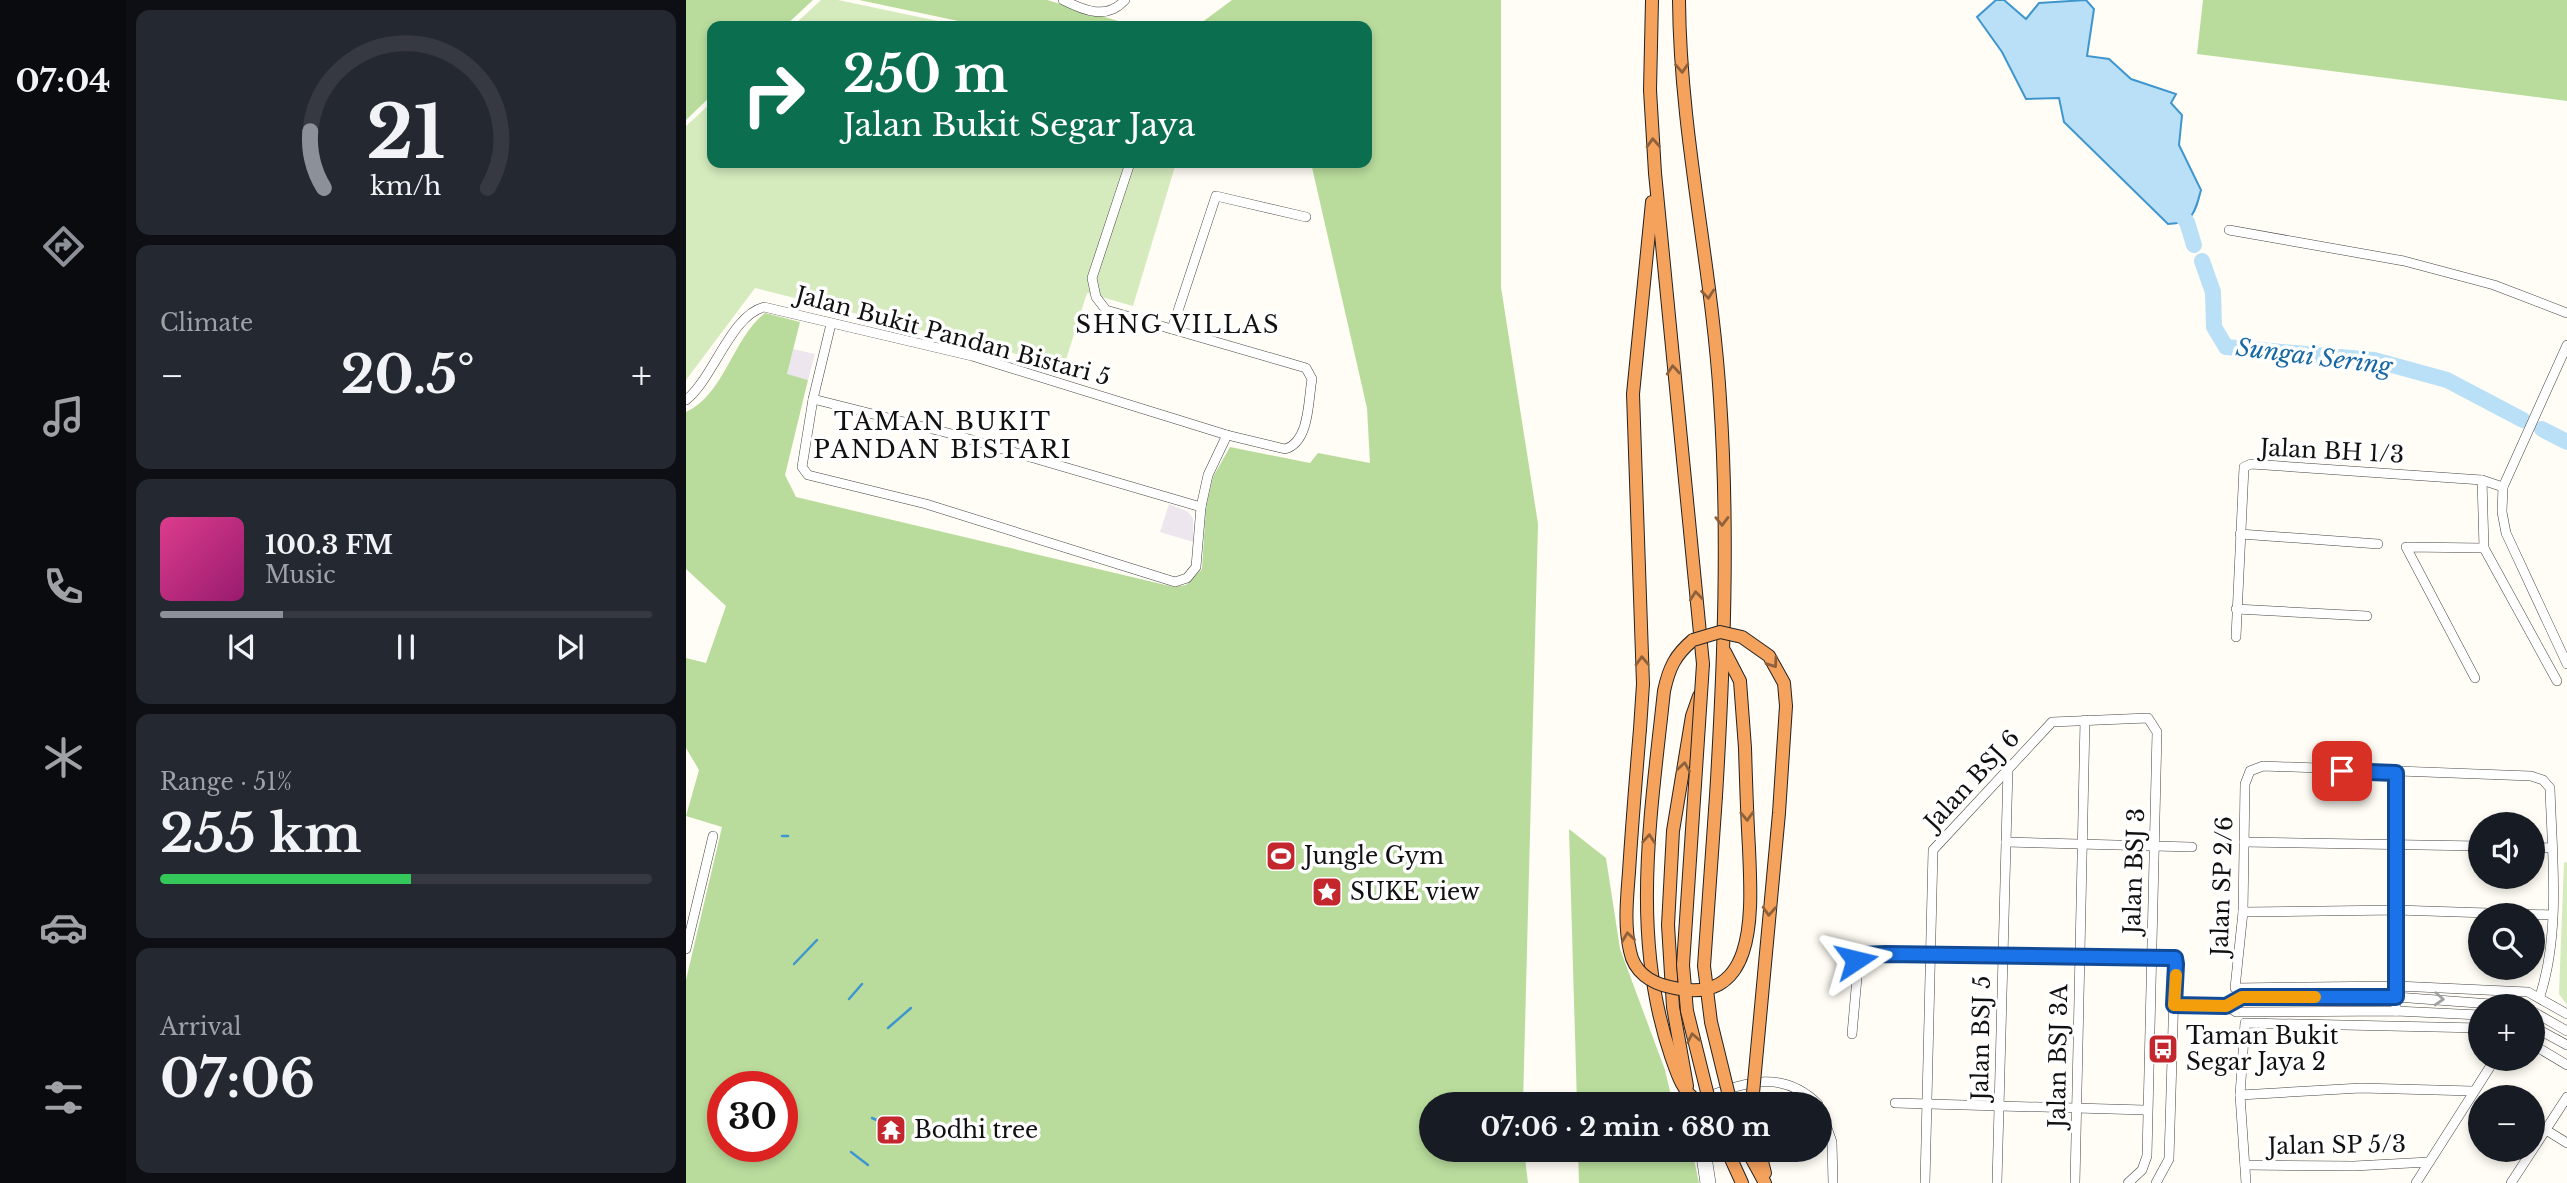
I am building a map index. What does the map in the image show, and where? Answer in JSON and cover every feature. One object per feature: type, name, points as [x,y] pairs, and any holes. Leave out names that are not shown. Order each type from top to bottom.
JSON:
[{"type":"highway","points":[[1652,0],[1650,90],[1655,173],[1703,664],[1684,965],[1687,1011],[1699,1092]]},
{"type":"highway","points":[[1679,0],[1682,77],[1720,399],[1725,652],[1704,966],[1713,1035],[1728,1092]]},
{"type":"highway","points":[[1655,173],[1633,394],[1643,684],[1626,922],[1630,954],[1641,974],[1656,984],[1693,990],[1711,989],[1729,976],[1744,956],[1751,921],[1744,704],[1740,681],[1725,652]]},
{"type":"highway","points":[[1687,1092],[1657,1013],[1648,960],[1645,903],[1650,824],[1669,669],[1679,652],[1693,640],[1720,632],[1742,637],[1769,656],[1784,683],[1786,706],[1753,1092]]},
{"type":"highway","points":[[1686,1089],[1688,1076],[1669,969],[1669,878],[1692,716],[1703,686]]},
{"type":"highway","points":[[1732,1162],[1742,1183]]},
{"type":"highway","points":[[1754,1162],[1767,1183]]},
{"type":"highway","points":[[1762,1162],[1767,1183]]},
{"type":"street","points":[[1063,0],[1103,13],[1111,13],[1125,0]]},
{"type":"street","points":[[1128,168],[1092,278],[1096,298],[1106,310],[1172,329],[1216,196],[1306,217]]},
{"type":"street","points":[[2229,230],[2404,261],[2494,285],[2567,313]]},
{"type":"street","name":"Jalan Bukit Pandan Bistari 5","points":[[686,400],[698,388],[743,322],[759,308],[769,308],[1022,370],[1227,435],[1285,449],[1291,447],[1303,432],[1312,379],[1306,368],[1172,329]]},
{"type":"street","points":[[831,324],[813,399],[802,467],[808,475],[926,505],[1175,582],[1187,578],[1196,567],[1200,507],[1208,475],[1227,435]]},
{"type":"street","points":[[2567,345],[2503,487],[2502,512],[2506,533],[2567,664]]},
{"type":"street","points":[[813,399],[948,433],[1200,507]]},
{"type":"street","name":"Jalan BH 1/3","points":[[2236,637],[2241,474],[2244,467],[2251,464],[2482,480],[2503,487]]},
{"type":"street","points":[[2482,480],[2484,548],[2557,681]]},
{"type":"street","points":[[2240,534],[2378,544]]},
{"type":"street","points":[[2475,678],[2406,547],[2484,548]]},
{"type":"street","points":[[2236,609],[2367,616]]},
{"type":"street","name":"Jalan BSJ 6","points":[[1925,1183],[1933,850],[2052,722],[2148,718],[2154,723]]},
{"type":"street","name":"Jalan BSJ 3A","points":[[2075,1183],[2085,720]]},
{"type":"street","name":"Jalan BSJ 3","points":[[2128,1183],[2142,1170],[2147,1157],[2145,1110],[2157,732],[2154,723]]},
{"type":"street","name":"Jalan SP 2/6","points":[[2396,773],[2263,766],[2250,771],[2245,784],[2243,912],[2235,988],[2397,986]]},
{"type":"street","name":"Jalan BSJ 5","points":[[1997,1183],[2008,768]]},
{"type":"street","points":[[2396,1011],[2396,773],[2531,776],[2543,780],[2550,788],[2552,915],[2547,974],[2541,994]]},
{"type":"street","points":[[686,948],[713,836]]},
{"type":"street","points":[[2006,842],[2192,847]]},
{"type":"street","points":[[2244,842],[2468,846]]},
{"type":"street","points":[[2545,848],[2551,848]]},
{"type":"street","points":[[2243,912],[2396,909],[2552,915]]},
{"type":"street","points":[[1852,1034],[1859,955],[2175,958],[2169,1158],[2157,1183]]},
{"type":"street","points":[[2397,986],[2534,994]]},
{"type":"street","points":[[2174,1005],[2226,1006],[2242,997],[2396,997],[2468,1002]]},
{"type":"street","points":[[2545,999],[2567,1014]]},
{"type":"street","points":[[2226,1006],[2235,1012],[2396,1011],[2468,1014]]},
{"type":"street","points":[[2545,1018],[2567,1031]]},
{"type":"street","points":[[2246,1183],[2240,1095],[2243,1025],[2248,1021],[2468,1028]]},
{"type":"street","points":[[2545,1033],[2567,1045]]},
{"type":"street","points":[[2545,1052],[2567,1065]]},
{"type":"street","points":[[1727,1092],[1756,1080],[1796,1087],[1802,1092]]},
{"type":"street","points":[[2240,1095],[2361,1088],[2468,1091]]},
{"type":"street","points":[[2511,1183],[2567,1097]]},
{"type":"street","points":[[2416,1183],[2468,1099]]},
{"type":"street","points":[[1895,1103],[2145,1110]]},
{"type":"street","points":[[2546,1130],[2567,1143]]},
{"type":"street","points":[[1832,1142],[1833,1183]]},
{"type":"street","points":[[1702,1162],[1705,1183]]},
{"type":"street","points":[[1708,1162],[1711,1183]]},
{"type":"street","name":"Jalan SP 5/3","points":[[2245,1165],[2354,1166],[2429,1162]]},
{"type":"shaded area","points":[[793,349],[815,354],[808,380],[787,375]]},
{"type":"shaded area","points":[[1169,504],[1187,511],[1193,518],[1193,542],[1160,532]]},
{"type":"green space","points":[[686,0],[813,0],[790,21],[707,21],[707,100],[686,120]]},
{"type":"green space","points":[[821,0],[838,0],[938,21],[798,21]]},
{"type":"green space","points":[[859,0],[1047,0],[1118,21],[958,21]]},
{"type":"green space","points":[[1232,0],[1501,0],[1501,287],[1538,524],[1523,1092],[1419,1092],[1419,1162],[1525,1162],[1528,1183],[686,1183],[686,980],[722,827],[686,816],[699,770],[686,748],[686,658],[706,663],[726,606],[686,569],[686,412],[710,393],[754,324],[765,313],[800,322],[787,374],[808,380],[785,475],[796,497],[1174,587],[1186,585],[1202,569],[1206,507],[1213,477],[1230,447],[1310,463],[1318,453],[1370,463],[1367,408],[1312,168],[1372,168],[1372,21],[1204,21]]},
{"type":"green space","points":[[2203,0],[2567,0],[2567,101],[2197,54]]},
{"type":"green space","points":[[707,107],[707,168],[1174,168],[1133,306],[1087,293],[1064,366],[755,288],[686,380],[686,126]]},
{"type":"green space","points":[[1569,829],[1606,858],[1620,949],[1665,1070],[1670,1092],[1577,1092]]},
{"type":"green space","points":[[2564,862],[2567,863],[2567,1005],[2559,994]]},
{"type":"green space","points":[[1578,1162],[1695,1162],[1699,1183],[1579,1183]]},
{"type":"water","points":[[1996,0],[2004,0],[2026,19],[2039,3],[2086,0],[2094,9],[2087,56],[2109,59],[2131,79],[2176,94],[2171,103],[2182,115],[2179,145],[2201,190],[2195,211],[2188,219],[2168,224],[2064,122],[2059,98],[2026,99],[2002,52],[1977,17]]},
{"type":"waterway","name":"Sungai Sering","points":[[2173,206],[2187,222],[2194,245]]},
{"type":"waterway","name":"Sungai Sering","points":[[2202,261],[2213,292],[2214,327],[2226,347],[2374,360],[2447,380],[2523,420]]},
{"type":"waterway","name":"Sungai Sering","points":[[2542,429],[2567,442]]},
{"type":"waterway","points":[[782,836],[788,836]]},
{"type":"waterway","points":[[794,964],[817,940]]},
{"type":"waterway","points":[[849,999],[862,984]]},
{"type":"waterway","points":[[888,1028],[911,1008]]},
{"type":"waterway","points":[[872,1118],[895,1128]]},
{"type":"waterway","points":[[851,1152],[868,1165]]},
{"type":"slow traffic","points":[[2176,975],[2174,1005],[2226,1006],[2242,997],[2315,997]]},
{"type":"place","name":"Jungle Gym","points":[[1281,856]]},
{"type":"place","name":"SUKE view","points":[[1327,892]]},
{"type":"place","name":"Taman Bukit Segar Jaya 2","points":[[2163,1049]]},
{"type":"place","name":"Bodhi tree","points":[[891,1130]]},
{"type":"district","name":"SHNG VILLAS","points":[[1178,325]]},
{"type":"district","name":"TAMAN BUKIT PANDAN BISTARI","points":[[943,436]]},
{"type":"route","points":[[1856,960],[1859,955],[1864,954],[2175,958],[2174,1005],[2226,1006],[2242,997],[2396,997],[2396,773],[2342,771]]}]
